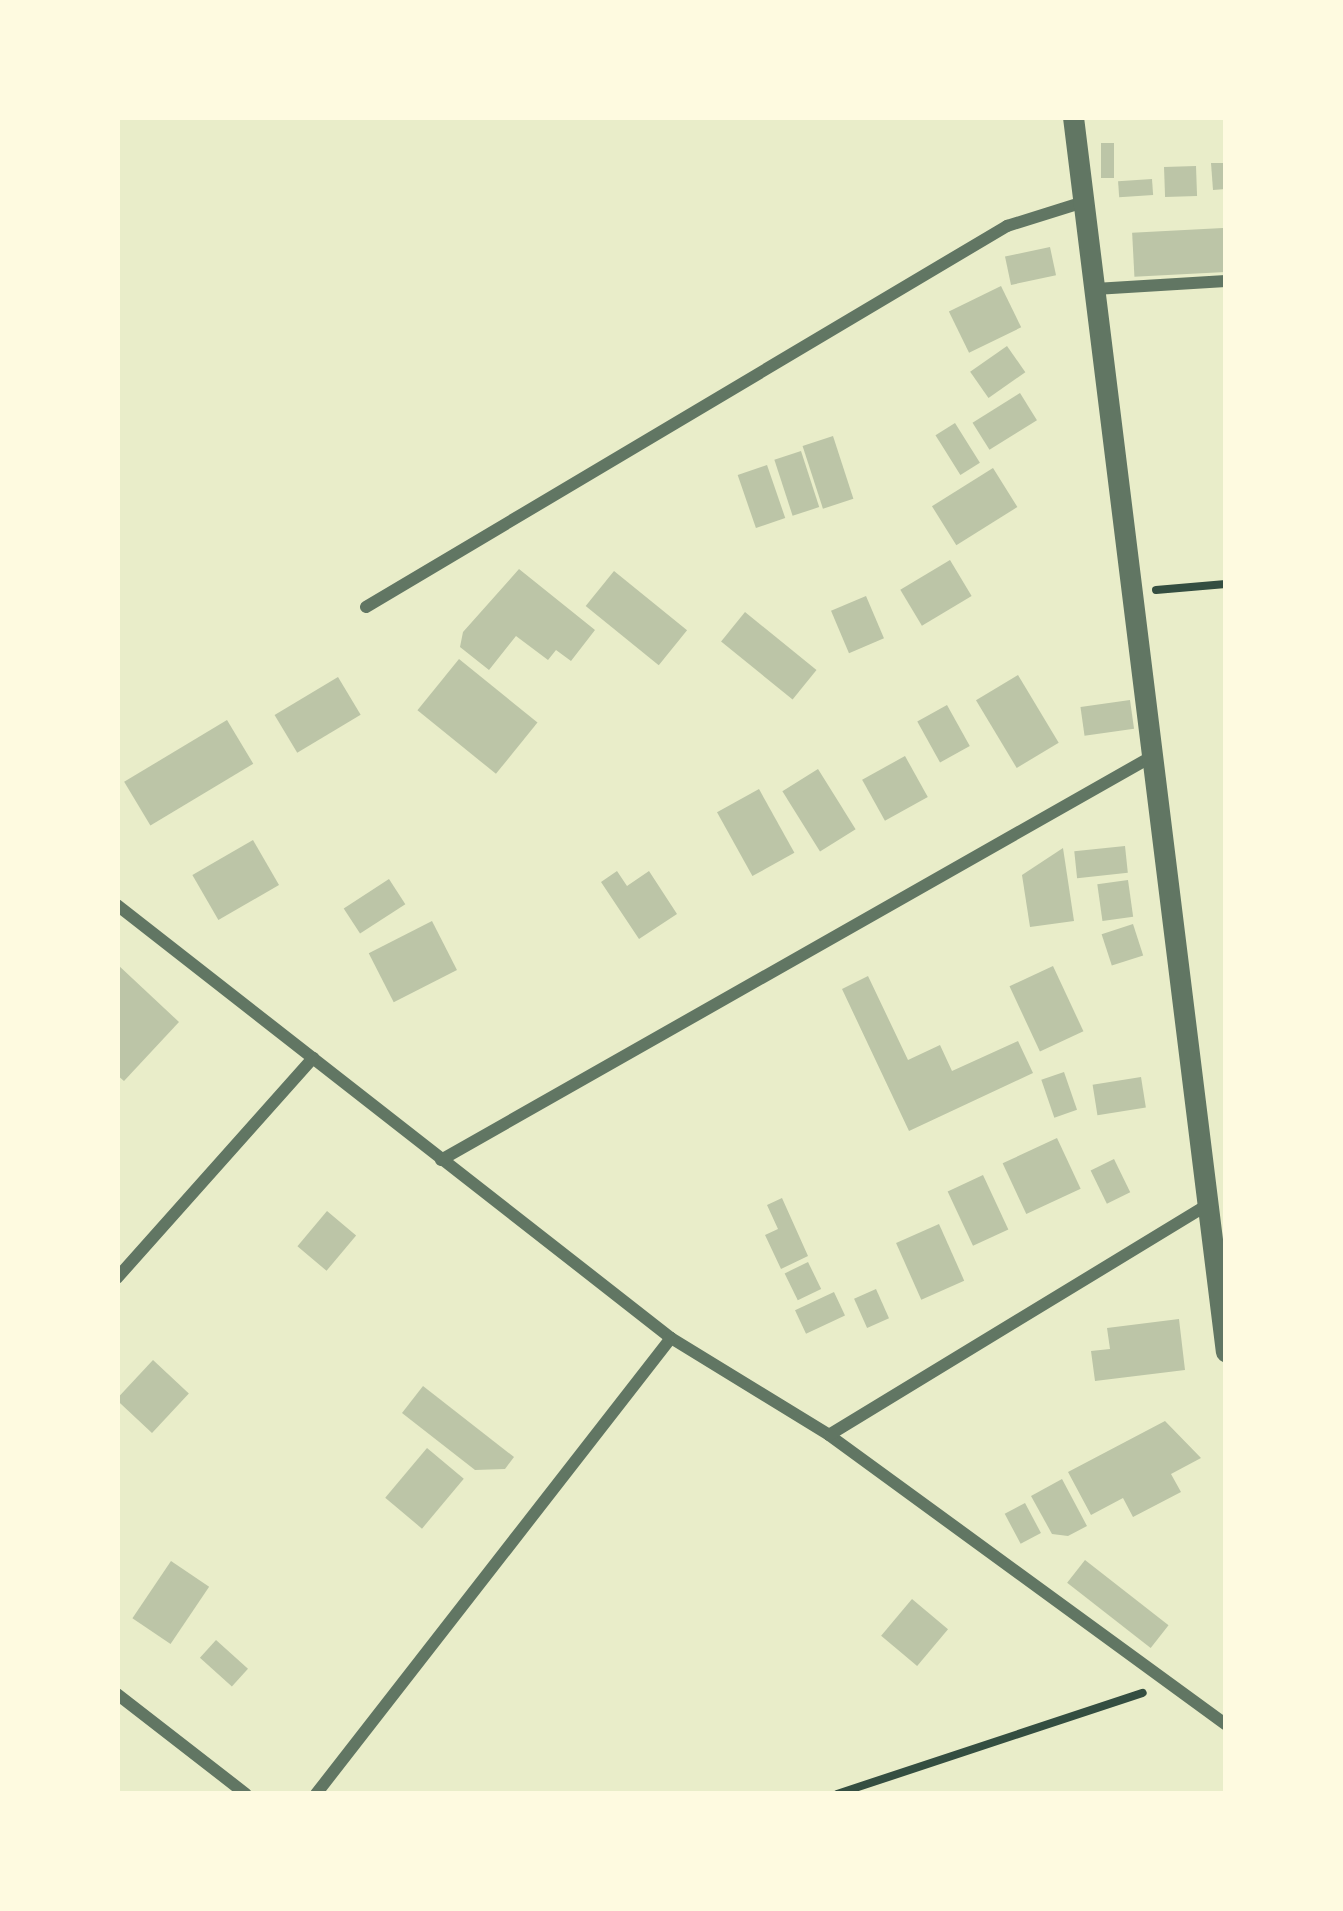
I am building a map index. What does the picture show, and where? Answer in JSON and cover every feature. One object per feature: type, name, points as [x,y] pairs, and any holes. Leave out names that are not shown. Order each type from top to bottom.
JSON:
[{"type":"street","points":[[1072,117],[1204,1206],[1226,1352]]},
{"type":"street","points":[[366,607],[1007,226],[1081,203]]},
{"type":"street","points":[[1095,289],[1226,281]]},
{"type":"street","points":[[441,1160],[1151,757]]},
{"type":"street","points":[[117,905],[670,1338],[830,1435],[1226,1724]]},
{"type":"street","points":[[117,1278],[313,1058]]},
{"type":"street","points":[[830,1435],[1204,1206]]},
{"type":"street","points":[[316,1794],[670,1338]]},
{"type":"street","points":[[117,1694],[246,1794]]},
{"type":"path","points":[[1133,592],[1226,584]]},
{"type":"path","points":[[837,1794],[1169,1685]]},
{"type":"building","points":[[1101,143],[1114,143],[1114,178],[1101,178]]},
{"type":"building","points":[[1211,163],[1226,163],[1226,189],[1213,190]]},
{"type":"building","points":[[1196,166],[1197,196],[1165,197],[1164,167]]},
{"type":"building","points":[[1152,179],[1153,195],[1119,197],[1118,181]]},
{"type":"building","points":[[1223,228],[1225,272],[1134,277],[1132,233]]},
{"type":"building","points":[[1050,247],[1056,275],[1011,285],[1005,257]]},
{"type":"building","points":[[1001,286],[1021,327],[969,353],[949,311]]},
{"type":"building","points":[[1007,346],[1025,372],[988,398],[970,372]]},
{"type":"building","points":[[1020,393],[1037,420],[989,450],[973,423]]},
{"type":"building","points":[[955,423],[980,463],[960,475],[935,435]]},
{"type":"building","points":[[833,436],[853,499],[823,509],[803,446]]},
{"type":"building","points":[[801,451],[819,507],[793,516],[774,460]]},
{"type":"building","points":[[767,465],[785,518],[756,528],[738,475]]},
{"type":"building","points":[[993,468],[1017,507],[956,545],[932,506]]},
{"type":"building","points":[[950,560],[972,596],[922,626],[900,590]]},
{"type":"building","points":[[519,569],[595,630],[571,661],[556,650],[548,660],[516,636],[489,670],[460,647],[463,632]]},
{"type":"building","points":[[614,571],[687,630],[659,665],[586,606]]},
{"type":"building","points":[[866,596],[884,638],[849,653],[831,611]]},
{"type":"building","points":[[745,612],[816,670],[793,699],[721,642]]},
{"type":"building","points":[[459,659],[537,723],[496,774],[417,710]]},
{"type":"building","points":[[1018,675],[1059,743],[1017,768],[976,700]]},
{"type":"building","points":[[338,677],[361,715],[297,753],[275,715]]},
{"type":"building","points":[[1130,700],[1134,729],[1085,736],[1080,707]]},
{"type":"building","points":[[947,705],[970,746],[940,763],[917,721]]},
{"type":"building","points":[[227,720],[253,764],[150,826],[124,782]]},
{"type":"building","points":[[905,756],[928,797],[885,821],[862,780]]},
{"type":"building","points":[[818,769],[856,829],[820,851],[782,791]]},
{"type":"building","points":[[759,789],[794,853],[752,876],[717,812]]},
{"type":"building","points":[[253,840],[279,885],[218,920],[192,875]]},
{"type":"building","points":[[1125,846],[1128,873],[1077,878],[1074,851]]},
{"type":"building","points":[[1063,848],[1074,921],[1030,927],[1022,875]]},
{"type":"building","points":[[617,871],[627,886],[649,871],[677,914],[639,939],[601,882]]},
{"type":"building","points":[[389,879],[405,904],[360,934],[344,908]]},
{"type":"building","points":[[1128,880],[1133,917],[1102,921],[1097,884]]},
{"type":"building","points":[[432,921],[457,970],[394,1002],[369,953]]},
{"type":"building","points":[[1133,924],[1143,955],[1112,966],[1102,934]]},
{"type":"building","points":[[117,964],[179,1022],[124,1081],[117,1075]]},
{"type":"building","points":[[1053,966],[1083,1031],[1040,1052],[1009,986]]},
{"type":"building","points":[[868,976],[908,1060],[940,1045],[952,1071],[1018,1041],[1033,1073],[909,1131],[842,989]]},
{"type":"building","points":[[1064,1072],[1077,1110],[1054,1118],[1041,1080]]},
{"type":"building","points":[[1141,1077],[1146,1108],[1097,1115],[1093,1085]]},
{"type":"building","points":[[1057,1138],[1081,1189],[1026,1214],[1003,1163]]},
{"type":"building","points":[[1114,1159],[1130,1192],[1107,1204],[1091,1170]]},
{"type":"building","points":[[983,1175],[1008,1229],[973,1246],[948,1191]]},
{"type":"building","points":[[782,1198],[808,1256],[781,1269],[765,1235],[778,1229],[767,1205]]},
{"type":"building","points":[[327,1211],[356,1235],[327,1271],[297,1246]]},
{"type":"building","points":[[939,1224],[964,1281],[921,1300],[896,1243]]},
{"type":"building","points":[[808,1262],[821,1289],[798,1300],[785,1273]]},
{"type":"building","points":[[876,1289],[889,1318],[867,1328],[854,1299]]},
{"type":"building","points":[[834,1292],[845,1316],[806,1334],[795,1310]]},
{"type":"building","points":[[1179,1319],[1185,1370],[1095,1381],[1091,1351],[1110,1349],[1107,1328]]},
{"type":"building","points":[[153,1360],[189,1393],[152,1433],[117,1399]]},
{"type":"building","points":[[423,1386],[514,1457],[505,1469],[475,1470],[402,1413]]},
{"type":"building","points":[[1165,1421],[1201,1458],[1171,1474],[1181,1492],[1133,1517],[1123,1498],[1091,1515],[1068,1472]]},
{"type":"building","points":[[427,1448],[464,1479],[422,1529],[385,1498]]},
{"type":"building","points":[[1062,1479],[1087,1526],[1068,1536],[1052,1534],[1031,1496]]},
{"type":"building","points":[[1025,1503],[1041,1533],[1021,1544],[1005,1514]]},
{"type":"building","points":[[1085,1560],[1169,1625],[1151,1648],[1067,1583]]},
{"type":"building","points":[[171,1561],[209,1587],[171,1644],[132,1618]]},
{"type":"building","points":[[912,1599],[948,1629],[917,1666],[881,1636]]},
{"type":"building","points":[[216,1640],[248,1669],[232,1687],[200,1658]]}]
